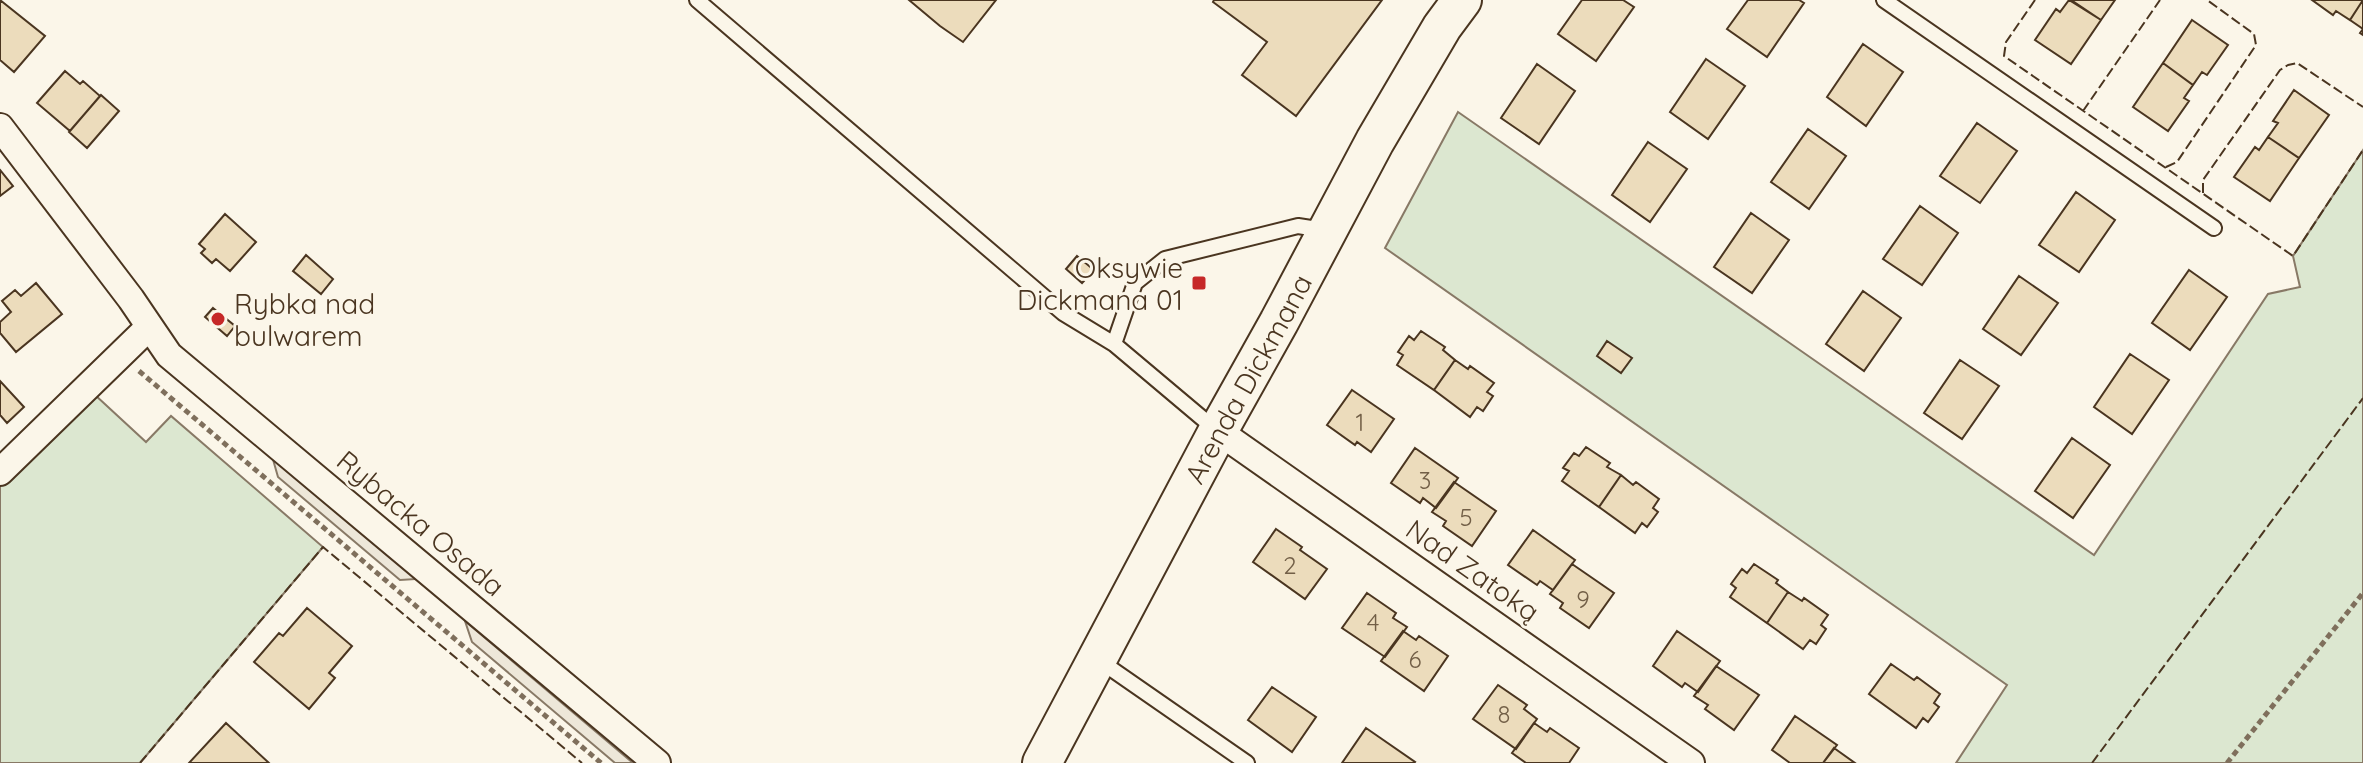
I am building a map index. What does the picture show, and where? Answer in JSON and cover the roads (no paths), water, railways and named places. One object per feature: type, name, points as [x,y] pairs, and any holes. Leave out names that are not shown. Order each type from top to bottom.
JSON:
[{"type":"street","name":"Arenda Dickmana","points":[[1042,763],[1375,141],[1442,27],[1462,0]]},
{"type":"street","name":"Rybacka Osada","points":[[0,128],[131,299],[169,355],[657,763]]},
{"type":"street","points":[[0,472],[149,327]]},
{"type":"street","name":"Nad Zatoką","points":[[1218,431],[1691,763]]},
{"type":"lane","points":[[697,0],[1063,313],[1114,344],[1218,431]]},
{"type":"lane","points":[[1884,0],[2214,228]]},
{"type":"lane","points":[[1114,344],[1135,283],[1165,259],[1298,226],[1328,231]]},
{"type":"lane","points":[[1098,659],[1247,763]]},
{"type":"place","name":"Oksywie Dickmana 01","points":[[1199,283]]},
{"type":"place","name":"Rybka nad bulwarem","points":[[218,319]]}]
